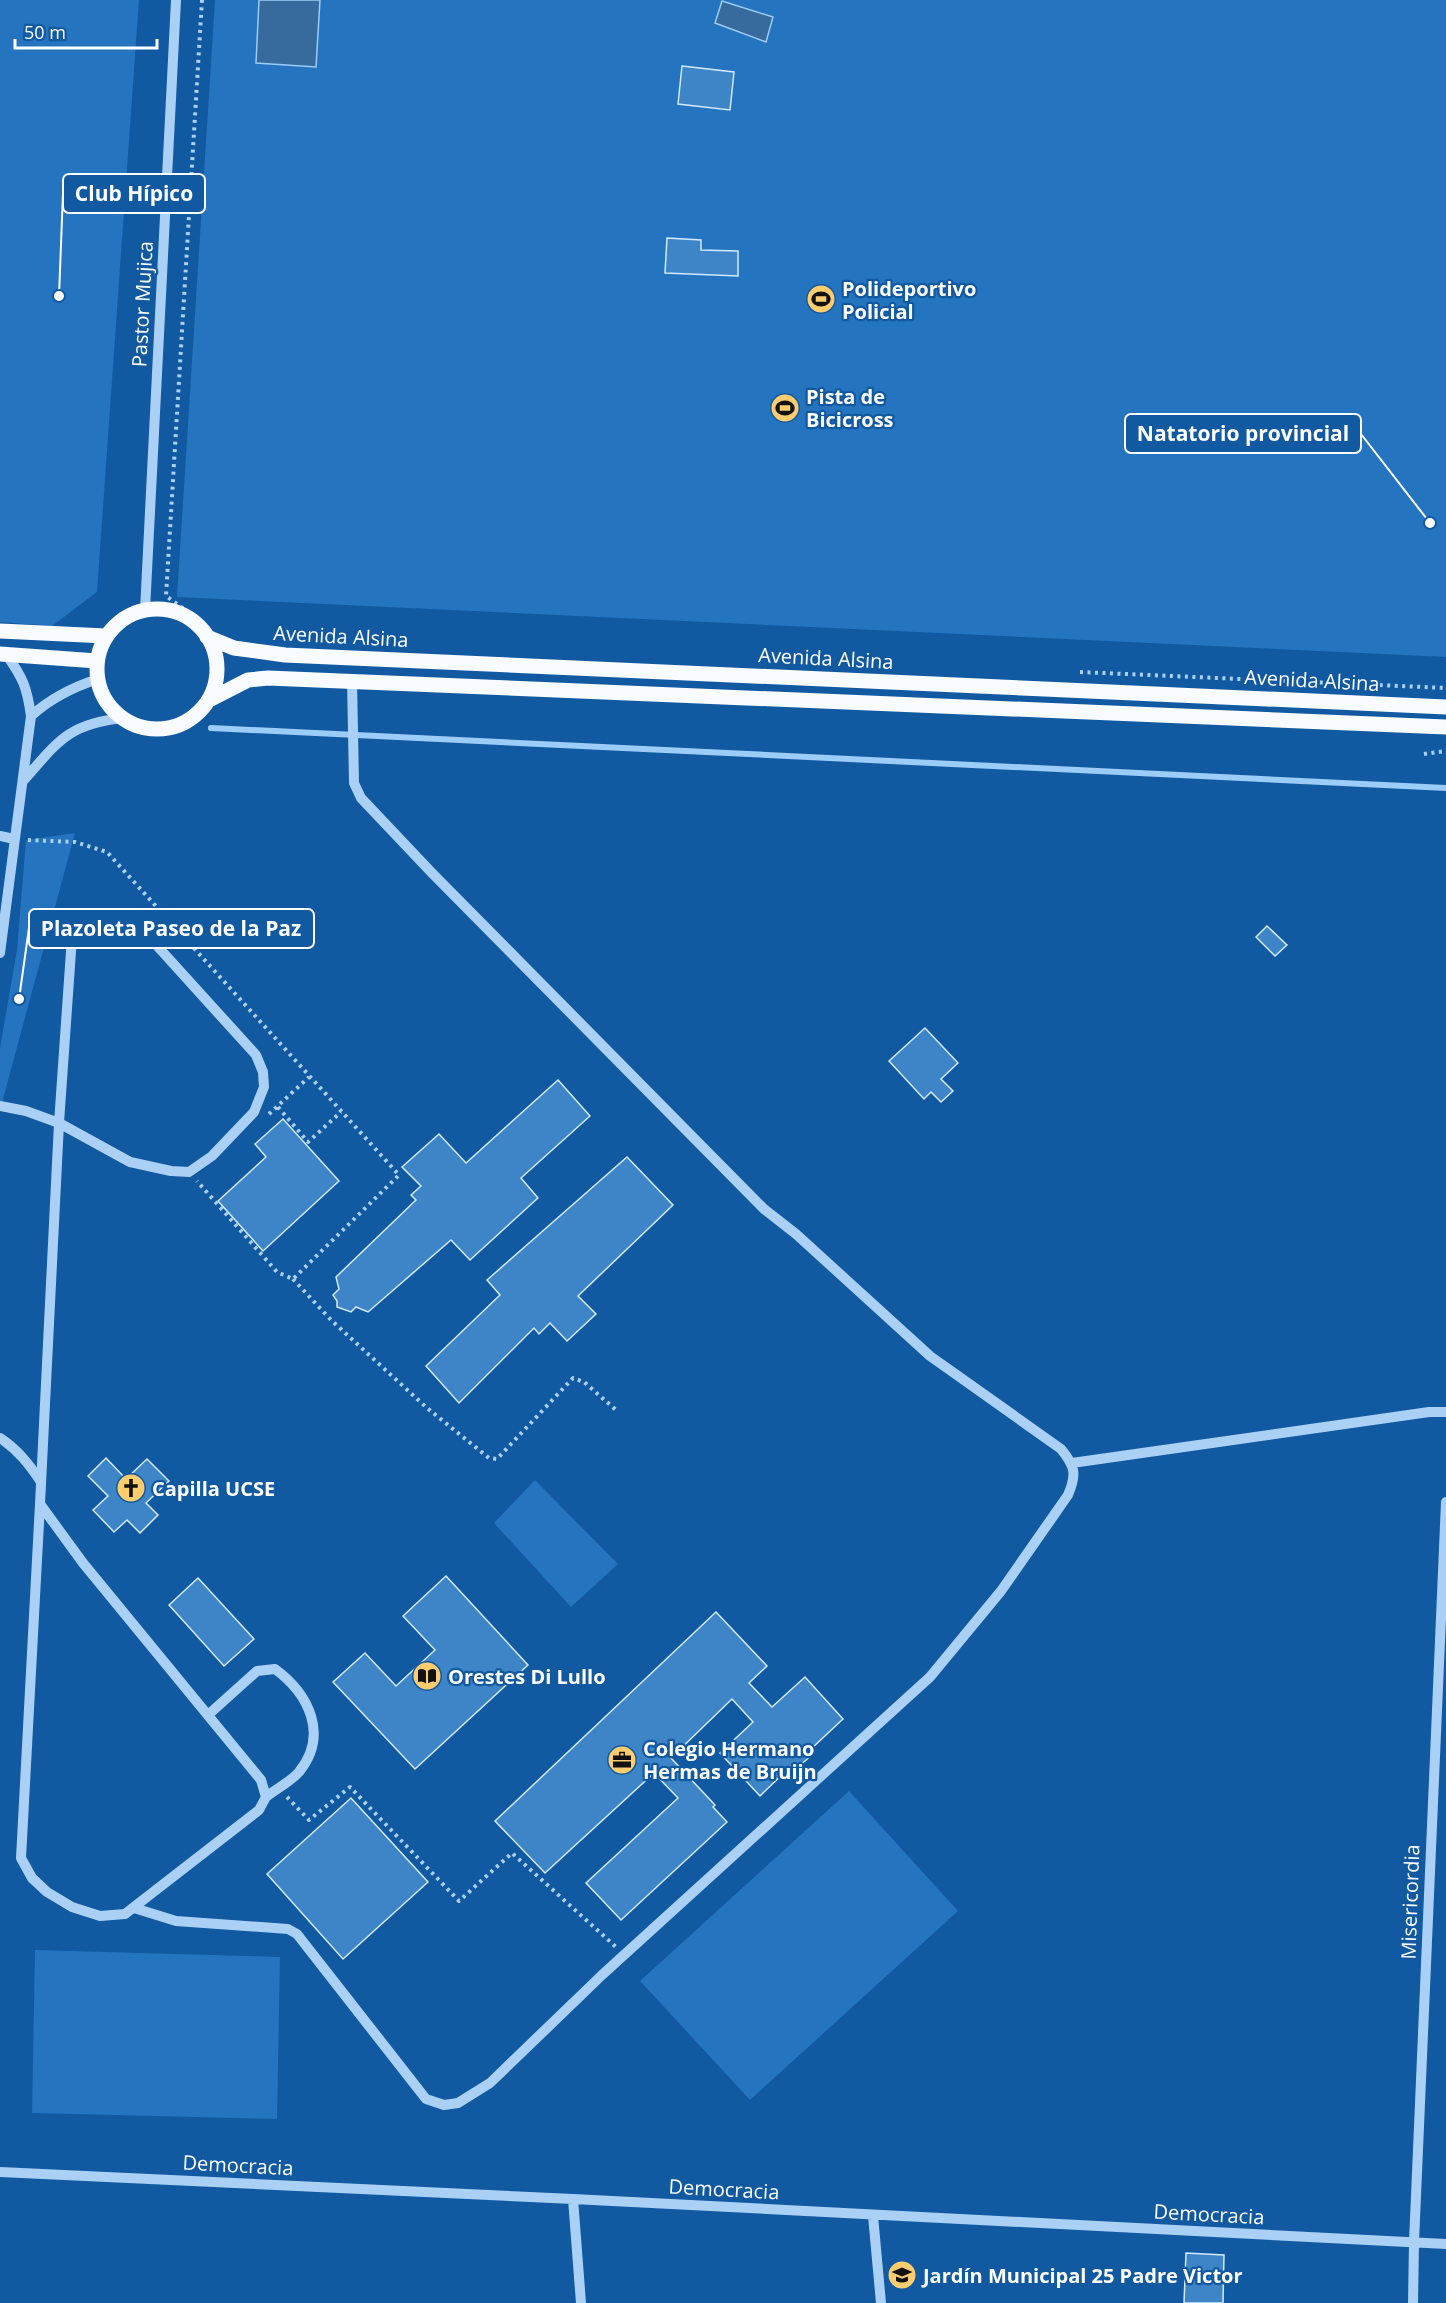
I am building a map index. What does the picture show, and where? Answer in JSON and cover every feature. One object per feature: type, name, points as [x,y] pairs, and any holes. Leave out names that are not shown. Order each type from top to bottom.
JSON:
[{"type":"main road","points":[[163,609],[180,614],[208,632],[217,668],[215,684],[209,699],[196,715],[179,725],[170,727],[160,729],[141,727],[123,718],[111,708],[102,695],[97,661],[106,636],[123,620],[145,610],[163,609]]},
{"type":"main road","points":[[0,631],[106,636]]},
{"type":"main road","name":"Avenida Alsina","points":[[208,632],[234,648],[285,655],[1446,707]]},
{"type":"main road","points":[[3,654],[97,661]]},
{"type":"main road","name":"Avenida Alsina","points":[[209,699],[248,680],[268,678],[1446,727]]},
{"type":"street","name":"Pastor Mujica","points":[[145,610],[176,0]]},
{"type":"street","points":[[0,953],[31,716],[28,689],[16,667],[3,654]]},
{"type":"street","points":[[31,716],[46,702],[98,679]]},
{"type":"street","points":[[134,1908],[176,1921],[280,1928],[297,1934],[426,2099],[444,2105],[458,2103],[489,2083],[624,1954],[930,1677],[1001,1591],[1068,1495],[1074,1479],[1072,1463],[1060,1449],[930,1356],[796,1234],[764,1209],[432,873],[361,798],[354,783],[352,680]]},
{"type":"street","points":[[23,782],[62,739],[80,727],[99,721],[123,718]]},
{"type":"street","points":[[0,836],[14,839]]},
{"type":"street","points":[[0,1106],[26,1111],[59,1124],[130,1162],[171,1171],[189,1172],[212,1156],[254,1112],[264,1087],[263,1072],[256,1055],[150,938],[128,925],[107,921],[92,925],[72,937],[59,1124],[21,1858],[32,1878],[47,1892],[72,1907],[100,1916],[125,1914],[259,1810],[266,1797],[298,1773],[309,1756],[316,1737],[309,1708],[290,1680],[275,1669],[257,1671],[208,1715]]},
{"type":"street","points":[[1072,1463],[1429,1412],[1446,1412]]},
{"type":"street","points":[[0,1438],[22,1455],[41,1482]]},
{"type":"street","name":"Misericordia","points":[[1413,2303],[1413,2242],[1441,1715],[1446,1502]]},
{"type":"street","points":[[40,1504],[83,1563],[261,1780],[266,1797]]},
{"type":"street","name":"Democracia","points":[[0,2172],[1446,2244]]},
{"type":"street","points":[[573,2199],[580,2303]]},
{"type":"street","points":[[873,2216],[881,2303]]},
{"type":"path","points":[[202,0],[166,597],[193,614],[208,632]]},
{"type":"path","points":[[1076,672],[1446,688]]},
{"type":"path","points":[[1424,754],[1446,751]]},
{"type":"path","points":[[254,1112],[267,1116],[309,1077]]},
{"type":"path","points":[[278,1107],[308,1142],[341,1112]]},
{"type":"path","points":[[189,1172],[277,1272]]},
{"type":"path","points":[[293,1279],[331,1320],[428,1408],[489,1458],[496,1459],[573,1378],[584,1382],[616,1410]]},
{"type":"path","points":[[279,1787],[309,1820],[350,1787],[459,1901],[512,1853],[624,1954]]},
{"type":"shaded area","points":[[0,0],[139,0],[97,592],[52,626],[0,622]]},
{"type":"shaded area","name":"Polideportivo Policial","points":[[215,0],[1446,0],[1446,657],[177,597]]},
{"type":"shaded area","points":[[259,0],[320,0],[316,67],[256,63]]},
{"type":"shaded area","points":[[722,1],[773,17],[766,42],[715,23]]},
{"type":"shaded area","points":[[75,833],[0,1110],[0,1048],[17,950],[26,840]]},
{"type":"shaded area","points":[[535,1480],[618,1564],[571,1607],[494,1523]]},
{"type":"shaded area","points":[[849,1791],[958,1911],[750,2100],[640,1981]]},
{"type":"shaded area","points":[[35,1950],[280,1957],[277,2119],[32,2113]]},
{"type":"building","points":[[682,66],[734,72],[730,110],[678,104]]},
{"type":"building","points":[[667,238],[701,240],[701,250],[738,251],[738,276],[665,273]]},
{"type":"building","points":[[1267,926],[1287,945],[1275,956],[1256,937]]},
{"type":"building","points":[[925,1028],[958,1063],[941,1079],[953,1091],[941,1102],[931,1092],[924,1099],[889,1061]]},
{"type":"building","points":[[558,1080],[590,1116],[521,1178],[538,1198],[470,1260],[451,1240],[368,1312],[356,1307],[351,1312],[337,1307],[337,1301],[333,1295],[339,1289],[336,1277],[416,1200],[411,1195],[421,1186],[402,1167],[439,1134],[466,1163]]},
{"type":"building","points":[[283,1119],[339,1181],[263,1251],[218,1201],[266,1157],[255,1144]]},
{"type":"building","points":[[627,1157],[673,1205],[578,1296],[596,1314],[567,1341],[550,1323],[539,1334],[534,1328],[459,1403],[426,1366],[500,1295],[487,1280]]},
{"type":"building","name":"Capilla UCSE","points":[[106,1458],[126,1479],[147,1459],[169,1481],[146,1503],[158,1515],[140,1533],[127,1520],[114,1532],[93,1510],[108,1496],[88,1476]]},
{"type":"building","points":[[446,1576],[528,1665],[415,1769],[333,1682],[365,1653],[396,1686],[435,1650],[403,1616]]},
{"type":"building","points":[[198,1578],[254,1639],[224,1666],[169,1605]]},
{"type":"building","points":[[716,1612],[767,1666],[749,1683],[772,1707],[805,1677],[843,1719],[810,1750],[814,1753],[797,1768],[793,1764],[760,1796],[720,1753],[753,1722],[732,1699],[671,1758],[715,1805],[713,1807],[727,1822],[621,1920],[586,1883],[678,1798],[654,1773],[545,1873],[495,1821]]},
{"type":"building","points":[[351,1798],[428,1882],[343,1959],[267,1874]]},
{"type":"building","points":[[1186,2253],[1224,2255],[1223,2303],[1184,2303]]},
{"type":"waterway","points":[[211,728],[1446,788]]},
{"type":"place","name":"Club Hípico","points":[[59,296]]},
{"type":"place","name":"Polideportivo Policial","points":[[821,299]]},
{"type":"place","name":"Pista de Bicicross","points":[[785,408]]},
{"type":"place","name":"Natatorio provincial","points":[[1430,523]]},
{"type":"place","name":"Plazoleta Paseo de la Paz","points":[[19,999]]},
{"type":"place","name":"Capilla UCSE","points":[[131,1488]]},
{"type":"place","name":"Orestes Di Lullo","points":[[427,1676]]},
{"type":"place","name":"Colegio Hermano Hermas de Bruijn","points":[[622,1760]]},
{"type":"place","name":"Jardín Municipal 25 Padre Victor","points":[[902,2275]]}]
